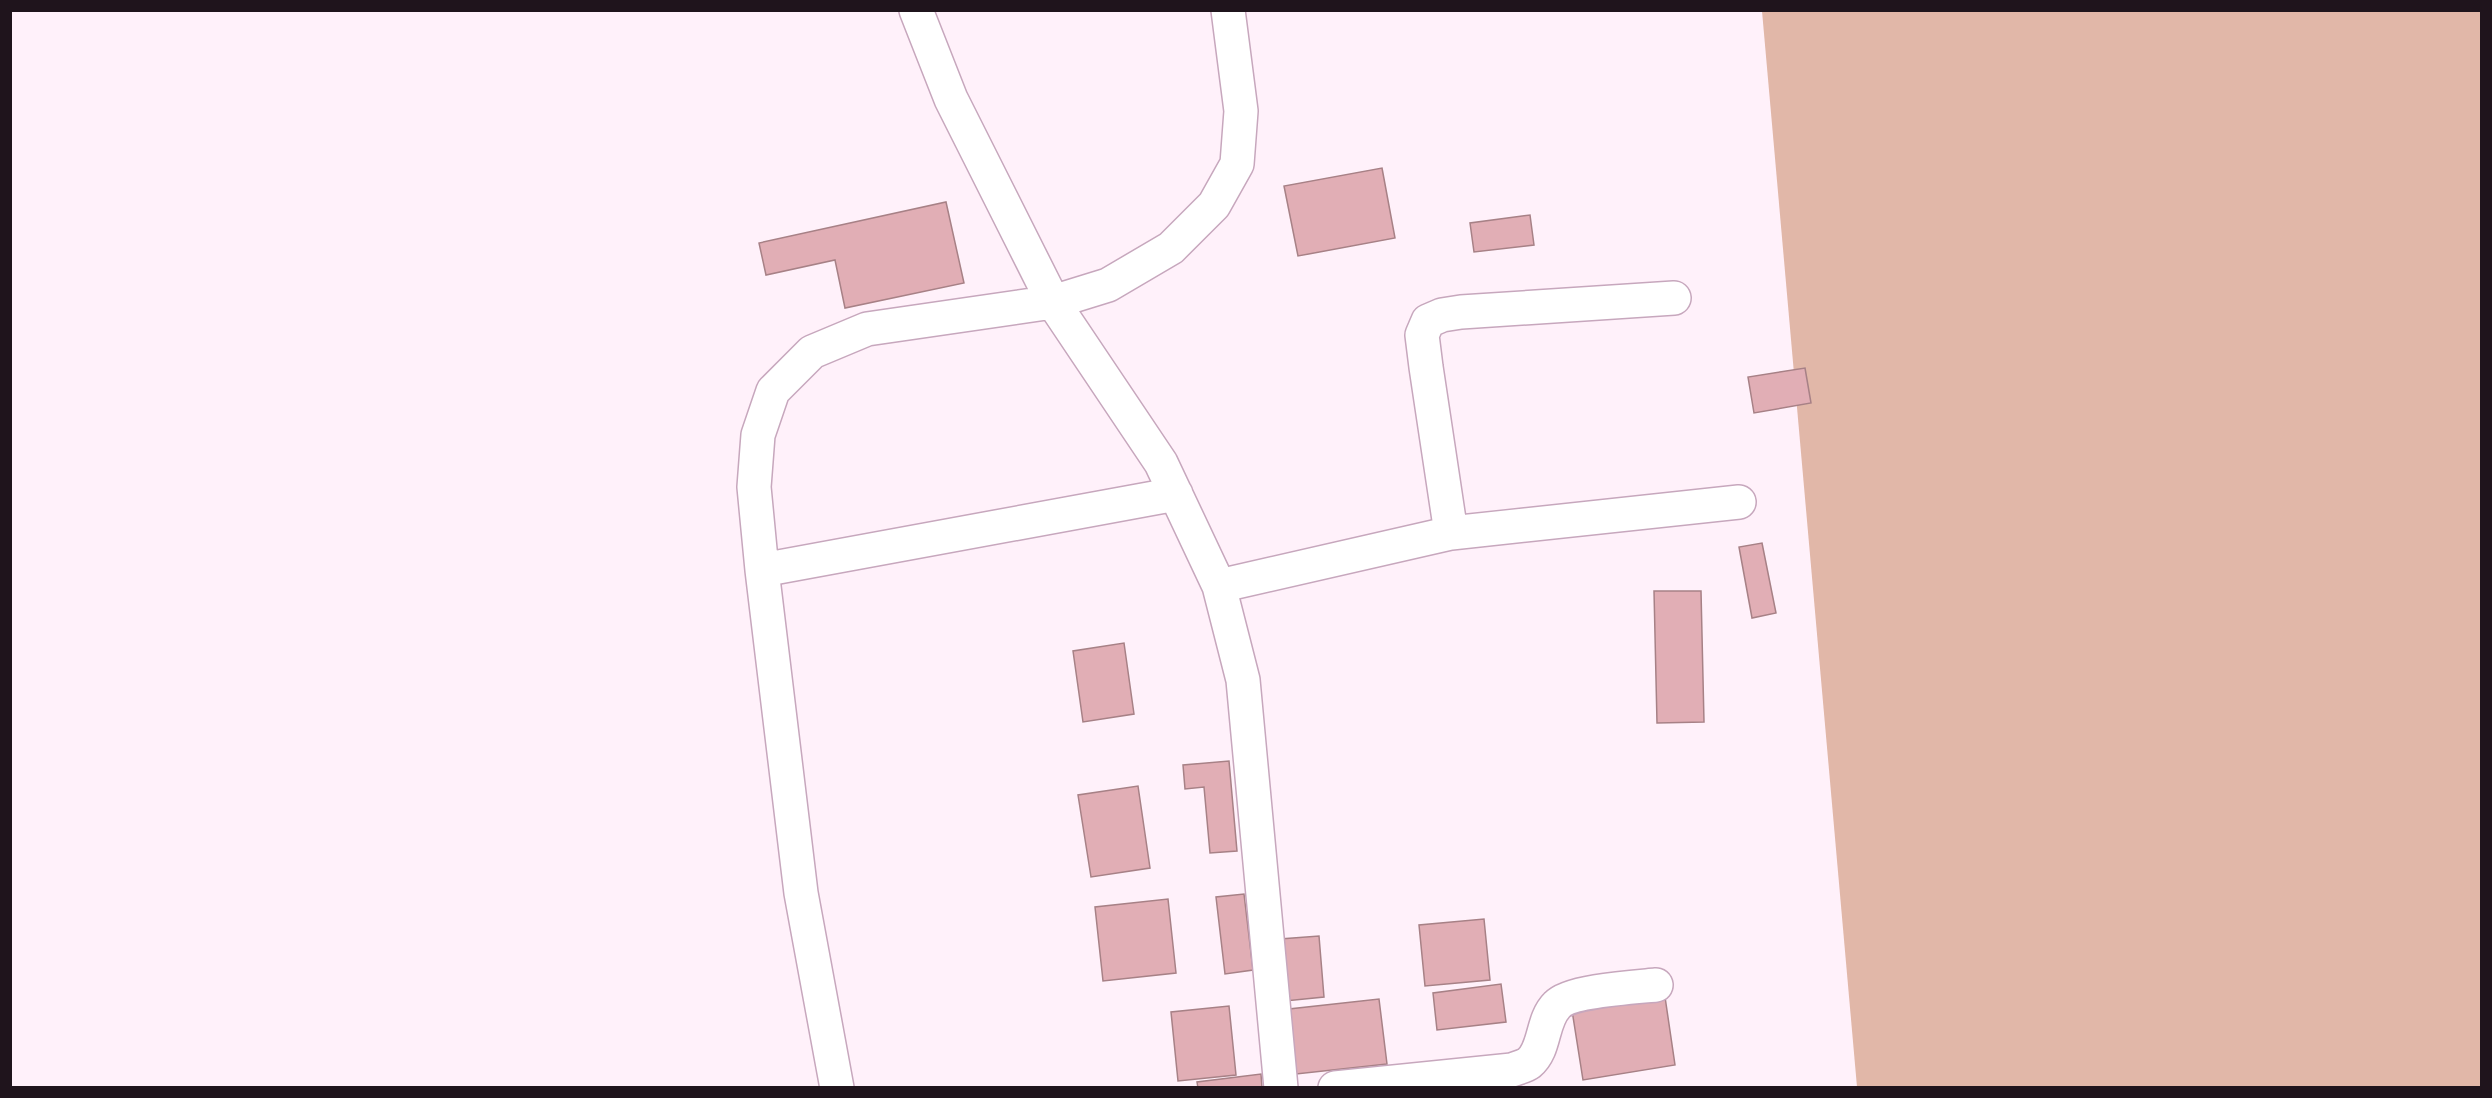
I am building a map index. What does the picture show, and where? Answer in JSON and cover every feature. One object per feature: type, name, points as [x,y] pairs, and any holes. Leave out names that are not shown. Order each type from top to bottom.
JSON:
[{"type":"street","points":[[916,10],[951,99],[1053,302],[1161,463],[1219,586],[1243,680],[1281,1088]]},
{"type":"street","points":[[837,1088],[801,893],[754,487],[758,435],[773,391],[812,352],[867,329],[1053,302],[1108,285],[1171,248],[1214,205],[1237,164],[1241,111],[1228,10]]},
{"type":"street","points":[[1451,533],[1422,335],[1428,321],[1442,315],[1461,312],[1674,298]]},
{"type":"street","points":[[762,570],[1176,494]]},
{"type":"street","points":[[1219,586],[1451,533],[1739,502]]},
{"type":"street","points":[[1335,1088],[1512,1070],[1529,1064],[1538,1052],[1547,1019],[1557,1003],[1572,996],[1656,984]]},
{"type":"shaded area","points":[[1762,11],[2481,11],[2481,1087],[1857,1087]]},
{"type":"building","points":[[1382,168],[1395,238],[1298,256],[1284,186]]},
{"type":"building","points":[[946,202],[964,283],[845,308],[835,260],[766,275],[759,243]]},
{"type":"building","points":[[1530,215],[1534,245],[1474,252],[1470,223]]},
{"type":"building","points":[[1805,368],[1811,403],[1754,413],[1748,377]]},
{"type":"building","points":[[1762,543],[1776,613],[1752,618],[1739,547]]},
{"type":"building","points":[[1654,591],[1701,591],[1704,722],[1657,723]]},
{"type":"building","points":[[1124,643],[1134,714],[1083,722],[1073,651]]},
{"type":"building","points":[[1229,761],[1237,851],[1210,853],[1204,787],[1185,789],[1183,765]]},
{"type":"building","points":[[1138,786],[1150,868],[1091,877],[1078,795]]},
{"type":"building","points":[[1244,894],[1253,970],[1225,974],[1216,897]]},
{"type":"building","points":[[1168,899],[1176,973],[1103,981],[1095,907]]},
{"type":"building","points":[[1484,919],[1490,980],[1425,986],[1419,925]]},
{"type":"building","points":[[1319,936],[1324,997],[1285,1001],[1280,939]]},
{"type":"building","points":[[1501,984],[1506,1022],[1437,1030],[1433,993]]},
{"type":"building","points":[[1664,990],[1675,1065],[1583,1080],[1571,1004]]},
{"type":"building","points":[[1379,999],[1387,1064],[1287,1075],[1280,1010]]},
{"type":"building","points":[[1229,1006],[1236,1075],[1178,1081],[1171,1012]]},
{"type":"building","points":[[1261,1074],[1262,1088],[1198,1088],[1197,1082]]}]
